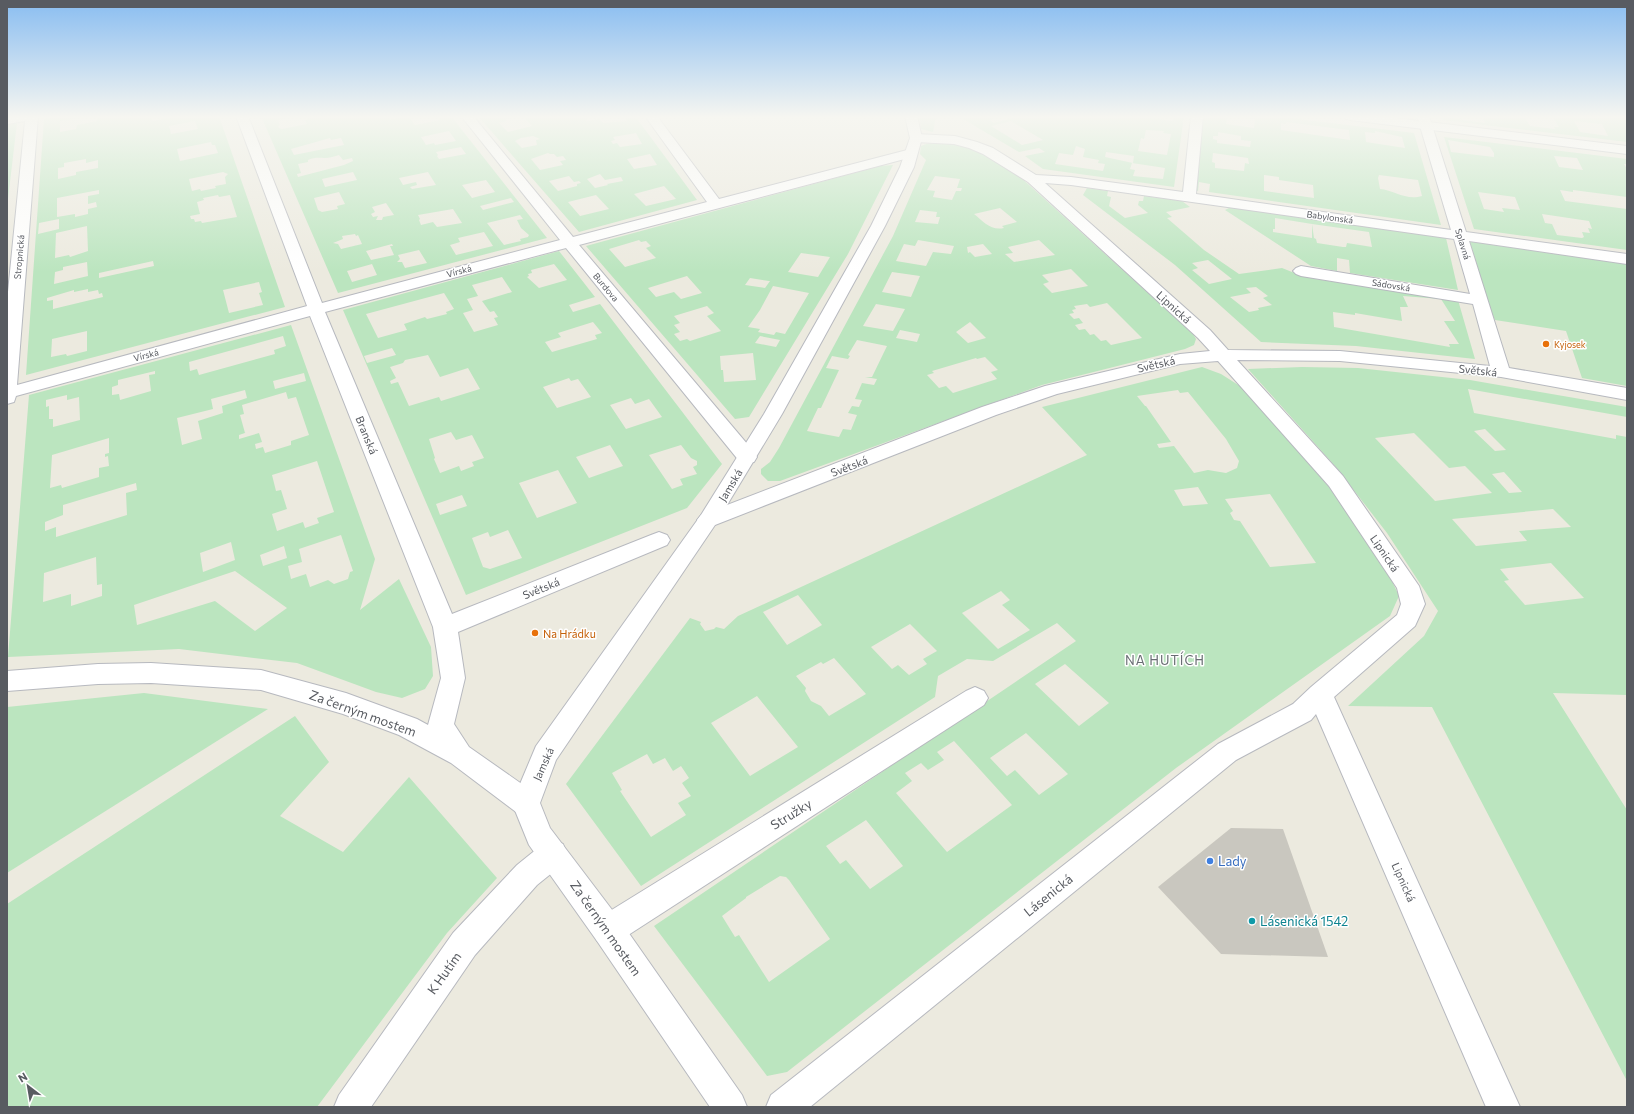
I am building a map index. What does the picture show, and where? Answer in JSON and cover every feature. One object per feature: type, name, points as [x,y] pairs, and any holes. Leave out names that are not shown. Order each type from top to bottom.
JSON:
[{"type":"street","name":"Stropnická","points":[[7,398],[27,168]]},
{"type":"street","name":"Branská","points":[[262,168],[316,309],[445,627],[453,678],[441,725],[460,755]]},
{"type":"street","name":"Burdova","points":[[509,168],[747,457]]},
{"type":"street","points":[[689,168],[716,204]]},
{"type":"street","name":"Vírská","points":[[7,393],[316,309],[716,204],[837,168]]},
{"type":"street","name":"Jamská","points":[[526,803],[545,754],[708,520],[773,414],[878,226],[907,168]]},
{"type":"street","name":"Lipnická","points":[[1015,168],[1033,179],[1204,334],[1336,481],[1408,586],[1413,604],[1407,620],[1320,694],[1503,1107]]},
{"type":"street","points":[[1189,197],[1192,168]]},
{"type":"street","name":"Splavná","points":[[1440,168],[1501,372]]},
{"type":"street","name":"Babylonská","points":[[1033,179],[1050,179],[1189,197],[1627,259]]},
{"type":"street","name":"Sádovská","points":[[1301,271],[1480,300]]},
{"type":"street","name":"Světská","points":[[708,520],[982,414],[1051,390],[1180,359],[1223,355],[1340,356],[1501,372],[1627,394]]},
{"type":"street","name":"Světská","points":[[445,627],[659,540]]},
{"type":"street","name":"Za černým mostem","points":[[7,682],[98,674],[151,674],[261,680],[346,704],[408,727],[460,755],[526,803],[539,836],[554,854],[608,930],[730,1107]]},
{"type":"street","name":"Lásenická","points":[[783,1107],[1227,752],[1302,712],[1320,694]]},
{"type":"street","name":"Stružky","points":[[608,930],[975,698]]},
{"type":"street","name":"K Hutím","points":[[351,1107],[464,944],[527,874],[554,854]]},
{"type":"green space","points":[[7,168],[12,168],[7,207]]},
{"type":"green space","points":[[41,168],[58,168],[58,179],[76,175],[76,172],[98,168],[237,168],[285,307],[26,375]],"holes":[[[223,172],[228,174],[225,177],[226,184],[215,186],[216,188],[192,191],[189,179]],[[99,190],[99,194],[88,196],[88,204],[96,202],[97,207],[88,209],[88,214],[75,217],[75,214],[57,217],[57,198]],[[218,195],[219,197],[230,195],[237,217],[202,223],[201,221],[195,222],[190,216],[200,214],[197,202],[204,200],[203,198]],[[59,219],[59,229],[38,234],[39,223]],[[87,226],[88,251],[70,257],[69,255],[55,258],[56,233]],[[153,261],[154,266],[99,278],[99,273]],[[87,262],[88,276],[54,284],[55,272],[63,270],[63,267]],[[259,282],[262,292],[259,293],[263,305],[229,313],[223,290]],[[88,289],[88,292],[98,290],[99,294],[102,293],[103,297],[53,309],[53,300],[47,301],[47,298],[74,290],[74,292]],[[87,331],[87,351],[67,356],[66,354],[51,357],[52,339]]]},
{"type":"green space","points":[[284,168],[299,168],[301,173],[297,174],[298,177],[333,168],[492,168],[547,238],[338,293]],"holes":[[[353,172],[357,180],[325,187],[322,179]],[[428,172],[436,185],[412,189],[410,187],[417,185],[416,182],[403,185],[399,178]],[[486,180],[495,192],[472,198],[462,185]],[[339,192],[345,204],[337,206],[338,209],[322,212],[318,210],[314,198]],[[511,198],[514,202],[483,210],[480,206]],[[386,203],[394,215],[383,217],[382,220],[376,220],[378,216],[373,217],[371,214],[375,212],[372,207]],[[453,209],[462,223],[437,227],[433,222],[421,225],[418,215]],[[520,215],[523,219],[517,220],[521,228],[529,235],[528,237],[520,239],[521,241],[504,245],[487,223]],[[484,232],[493,246],[456,255],[450,245],[460,242],[458,238]],[[355,234],[356,236],[358,235],[362,244],[341,249],[338,244],[333,243],[343,239],[342,236]],[[392,244],[393,246],[390,246],[394,255],[371,260],[366,251]],[[419,250],[427,263],[405,268],[402,262],[397,262],[400,259],[398,255]],[[372,264],[377,275],[352,282],[347,271]]]},
{"type":"green space","points":[[523,168],[538,168],[540,170],[549,168],[673,168],[697,200],[579,232]],"holes":[[[600,174],[605,180],[621,177],[623,181],[595,188],[587,179]],[[569,176],[574,182],[579,181],[581,183],[577,184],[577,186],[558,191],[549,181]],[[664,186],[676,199],[646,206],[634,194]],[[596,195],[609,209],[580,216],[568,202]]]},
{"type":"green space","points":[[873,168],[891,168],[848,254],[749,417],[735,419],[586,246]],"holes":[[[639,240],[641,242],[646,241],[651,246],[646,248],[656,258],[625,267],[609,249]],[[801,253],[830,257],[818,277],[788,272]],[[687,276],[702,293],[681,299],[674,292],[656,297],[648,288]],[[750,278],[770,281],[765,288],[745,285]],[[773,286],[809,293],[785,334],[776,332],[774,335],[758,332],[760,329],[748,327],[760,310]],[[707,306],[714,313],[707,316],[721,331],[690,341],[687,339],[680,341],[674,334],[680,332],[674,325],[680,323],[674,316]],[[760,336],[780,340],[776,347],[755,343]],[[753,353],[756,380],[724,382],[720,356]]]},
{"type":"green space","points":[[923,168],[1007,168],[1017,174],[1193,334],[1196,339],[1194,345],[1185,349],[1042,385],[780,481],[768,481],[761,474],[761,469],[770,462],[779,448],[893,236]],"holes":[[[935,176],[960,179],[957,188],[962,188],[961,191],[956,191],[952,200],[933,197],[935,191],[927,190]],[[1000,208],[1017,222],[1002,226],[1004,228],[999,229],[991,227],[974,214]],[[920,210],[937,212],[936,217],[940,217],[938,224],[915,222]],[[918,240],[954,246],[951,254],[933,252],[926,266],[896,261],[904,244],[915,246]],[[1039,240],[1055,255],[1014,262],[1005,254],[1013,253],[1008,247]],[[983,244],[992,254],[975,257],[970,252],[968,253],[967,247]],[[1071,269],[1088,286],[1052,293],[1043,284],[1049,282],[1042,275]],[[892,272],[920,276],[911,297],[882,292]],[[1107,303],[1142,338],[1111,345],[1106,340],[1101,341],[1094,334],[1090,335],[1085,329],[1079,330],[1075,325],[1083,323],[1079,318],[1074,319],[1069,314],[1074,313],[1072,310],[1076,309],[1074,306],[1087,304],[1090,307]],[[876,304],[905,309],[893,331],[863,326]],[[970,322],[986,338],[968,343],[956,332]],[[900,330],[920,334],[917,342],[896,338]],[[857,340],[887,346],[872,377],[865,377],[877,379],[874,385],[862,383],[855,399],[862,400],[859,407],[852,406],[848,413],[857,415],[851,430],[843,429],[839,437],[807,431],[818,408],[821,408],[839,370],[826,368],[832,356],[848,359],[850,356],[848,355]],[[985,357],[998,370],[991,372],[997,379],[953,393],[946,386],[939,388],[927,375],[934,373],[932,371],[976,358]]]},
{"type":"green space","points":[[1042,168],[1082,168],[1103,171],[1104,168],[1130,168],[1135,170],[1133,176],[1163,179],[1165,168],[1177,168],[1174,187]]},
{"type":"green space","points":[[1196,168],[1244,171],[1244,168],[1424,168],[1441,225],[1209,192],[1210,184],[1199,182],[1198,191],[1193,190]],"holes":[[[1264,175],[1279,177],[1279,180],[1313,185],[1314,198],[1264,191]],[[1379,175],[1418,180],[1422,196],[1411,197],[1380,189],[1378,178]]]},
{"type":"green space","points":[[1454,168],[1567,168],[1583,170],[1582,168],[1626,168],[1627,197],[1573,190],[1573,192],[1560,190],[1565,201],[1627,209],[1627,250],[1474,229]],"holes":[[[1478,192],[1515,197],[1520,210],[1502,208],[1504,212],[1484,209]],[[1542,214],[1589,221],[1592,229],[1588,228],[1590,233],[1582,232],[1584,237],[1582,238],[1557,235],[1552,224],[1545,223]]]},
{"type":"green space","points":[[1087,188],[1108,191],[1107,196],[1111,197],[1109,206],[1125,218],[1148,213],[1138,205],[1139,201],[1143,201],[1144,196],[1182,201],[1190,207],[1166,212],[1172,217],[1167,218],[1204,250],[1239,274],[1282,268],[1315,279],[1458,300],[1475,359],[1356,346],[1261,342],[1175,265],[1083,195]],"holes":[[[1208,260],[1232,279],[1209,284],[1192,270],[1198,268],[1192,263]],[[1256,287],[1268,296],[1263,298],[1272,305],[1258,308],[1259,310],[1249,312],[1230,297],[1251,293],[1246,288]],[[1403,296],[1441,299],[1455,321],[1444,321],[1459,344],[1449,344],[1450,347],[1334,327],[1333,312],[1355,315],[1355,313],[1402,321],[1400,307],[1408,307]]]},
{"type":"green space","points":[[1231,207],[1446,238],[1458,290],[1350,273],[1349,260],[1337,258],[1337,271],[1311,266],[1225,210]],"holes":[[[1275,218],[1312,224],[1312,238],[1273,232],[1273,229],[1275,229]],[[1312,224],[1369,232],[1372,247],[1347,243],[1346,247],[1343,247],[1317,243],[1316,239],[1314,238]]]},
{"type":"green space","points":[[1476,240],[1627,262],[1627,386],[1582,378],[1566,331],[1495,320],[1469,242]]},
{"type":"green space","points":[[559,251],[595,297],[569,305],[573,312],[600,304],[722,464],[687,508],[466,595],[343,310]],"holes":[[[554,264],[567,280],[539,288],[527,277],[529,276],[528,274],[532,273],[531,270]],[[502,277],[512,292],[482,301],[490,312],[494,311],[498,317],[494,318],[498,325],[474,332],[463,313],[473,310],[467,299],[478,296],[472,285]],[[444,293],[454,309],[446,312],[447,314],[427,319],[425,317],[404,324],[407,330],[378,338],[366,314]],[[593,322],[602,333],[595,335],[597,339],[552,352],[545,342],[561,337],[558,333]],[[392,348],[396,355],[367,363],[364,356]],[[428,355],[440,377],[468,368],[480,389],[441,401],[439,397],[409,406],[398,382],[391,384],[390,381],[396,378],[390,367],[403,363],[405,360]],[[569,378],[571,381],[578,379],[591,397],[557,408],[543,387]],[[631,398],[635,404],[649,399],[662,417],[626,429],[610,405]],[[451,432],[456,440],[472,435],[484,458],[472,462],[474,466],[461,471],[459,466],[440,473],[434,459],[435,458],[429,439]],[[610,445],[623,466],[589,478],[576,457]],[[681,445],[691,458],[697,461],[697,465],[693,467],[697,474],[680,479],[683,485],[672,489],[649,455]],[[558,470],[577,503],[537,518],[519,483]],[[462,495],[467,506],[440,515],[436,504]],[[508,530],[522,558],[490,569],[483,567],[472,538],[488,532],[490,537]]]},
{"type":"green space","points":[[291,325],[375,559],[360,610],[399,579],[431,647],[433,676],[425,689],[402,698],[376,692],[297,663],[179,649],[8,657],[29,395]],"holes":[[[283,336],[286,346],[274,350],[275,354],[199,375],[197,369],[190,371],[189,362]],[[155,371],[155,374],[149,375],[151,391],[120,400],[119,394],[112,395],[112,387],[118,385],[118,380]],[[304,373],[306,381],[275,389],[273,381]],[[245,390],[247,398],[222,406],[223,413],[198,421],[202,439],[182,445],[177,418],[213,409],[211,399]],[[286,392],[288,399],[296,397],[309,435],[291,441],[291,445],[265,453],[263,447],[256,449],[255,444],[262,442],[259,433],[239,439],[239,435],[245,433],[240,415],[244,414],[242,405]],[[67,395],[67,400],[79,397],[80,420],[53,427],[53,419],[49,419],[49,406],[46,407],[46,400]],[[109,438],[109,453],[105,454],[105,457],[108,456],[109,466],[99,468],[99,477],[62,488],[61,485],[50,488],[52,455]],[[317,461],[334,512],[317,518],[319,523],[305,528],[303,522],[277,531],[272,514],[287,509],[281,490],[276,491],[272,475]],[[136,483],[137,490],[126,493],[127,515],[56,537],[56,527],[45,531],[45,522],[63,515],[63,505]],[[341,535],[353,571],[350,572],[348,579],[334,584],[328,580],[310,587],[306,574],[291,579],[288,566],[302,562],[299,549]],[[231,542],[235,560],[203,572],[200,553]],[[284,546],[287,558],[263,566],[260,555]],[[96,557],[97,585],[102,584],[102,596],[71,606],[71,594],[43,602],[44,573]],[[235,571],[287,608],[255,631],[215,601],[137,625],[134,605]]]},
{"type":"green space","points":[[1202,367],[1221,374],[1243,388],[1329,487],[1385,566],[1399,596],[1390,616],[1176,768],[787,1072],[767,1076],[654,926],[1076,641],[1057,623],[993,661],[967,659],[938,676],[935,697],[641,886],[566,784],[690,618],[701,622],[700,624],[705,631],[716,627],[724,629],[738,616],[1087,455],[1042,407]],"holes":[[[1178,390],[1180,393],[1188,392],[1226,439],[1239,461],[1237,468],[1226,473],[1208,470],[1194,473],[1174,446],[1159,448],[1157,444],[1171,442],[1137,396]],[[1198,487],[1208,504],[1183,506],[1174,490]],[[1270,494],[1316,563],[1270,567],[1240,521],[1234,520],[1230,513],[1233,511],[1225,499]],[[1001,591],[1010,600],[1002,605],[1030,630],[998,649],[962,613]],[[798,595],[822,625],[787,645],[763,612]],[[910,624],[937,651],[923,659],[927,664],[909,675],[898,665],[892,669],[871,647]],[[834,658],[866,694],[829,716],[821,706],[811,701],[805,691],[806,688],[796,676],[821,662],[823,664]],[[1065,664],[1109,703],[1079,726],[1035,684]],[[757,696],[798,747],[750,776],[711,723]],[[1026,733],[1068,774],[1039,795],[1015,770],[1007,776],[990,758]],[[954,741],[1012,805],[947,852],[896,793],[912,781],[905,773],[921,763],[928,770],[944,760],[937,752]],[[647,754],[653,764],[665,758],[673,771],[681,766],[689,778],[682,783],[691,796],[678,803],[686,815],[651,837],[620,791],[622,790],[612,773]],[[866,820],[903,866],[870,889],[846,860],[840,864],[826,846]],[[780,876],[786,877],[830,939],[769,982],[739,935],[735,937],[722,916],[746,897]]]},
{"type":"green space","points":[[1302,367],[1358,368],[1470,380],[1627,407],[1627,417],[1468,389],[1474,413],[1616,439],[1616,435],[1627,437],[1627,695],[1553,693],[1627,810],[1627,1081],[1432,707],[1348,706],[1424,636],[1438,611],[1387,533],[1335,466],[1248,369]],"holes":[[[1485,429],[1506,450],[1495,451],[1474,431]],[[1414,433],[1449,468],[1465,466],[1492,493],[1435,501],[1375,438]],[[1504,472],[1522,492],[1509,493],[1492,474]],[[1553,509],[1571,527],[1519,531],[1527,541],[1476,546],[1452,519]],[[1551,563],[1584,598],[1525,605],[1504,581],[1509,580],[1500,569]]]},
{"type":"green space","points":[[144,693],[268,709],[7,873],[7,707]]},
{"type":"green space","points":[[295,716],[329,762],[280,816],[343,852],[409,777],[497,878],[447,933],[317,1107],[7,1107],[7,904]]},
{"type":"building","name":"Lásenická 1542","points":[[1231,828],[1283,829],[1328,957],[1221,954],[1158,887]]},
{"type":"place","name":"Kyjosek","points":[[1546,344]]},
{"type":"place","name":"Na Hrádku","points":[[535,633]]},
{"type":"place","name":"Lady","points":[[1210,861]]},
{"type":"place","name":"Lásenická 1542","points":[[1252,921]]},
{"type":"district","name":"NA HUTÍCH","points":[[1165,660]]}]
